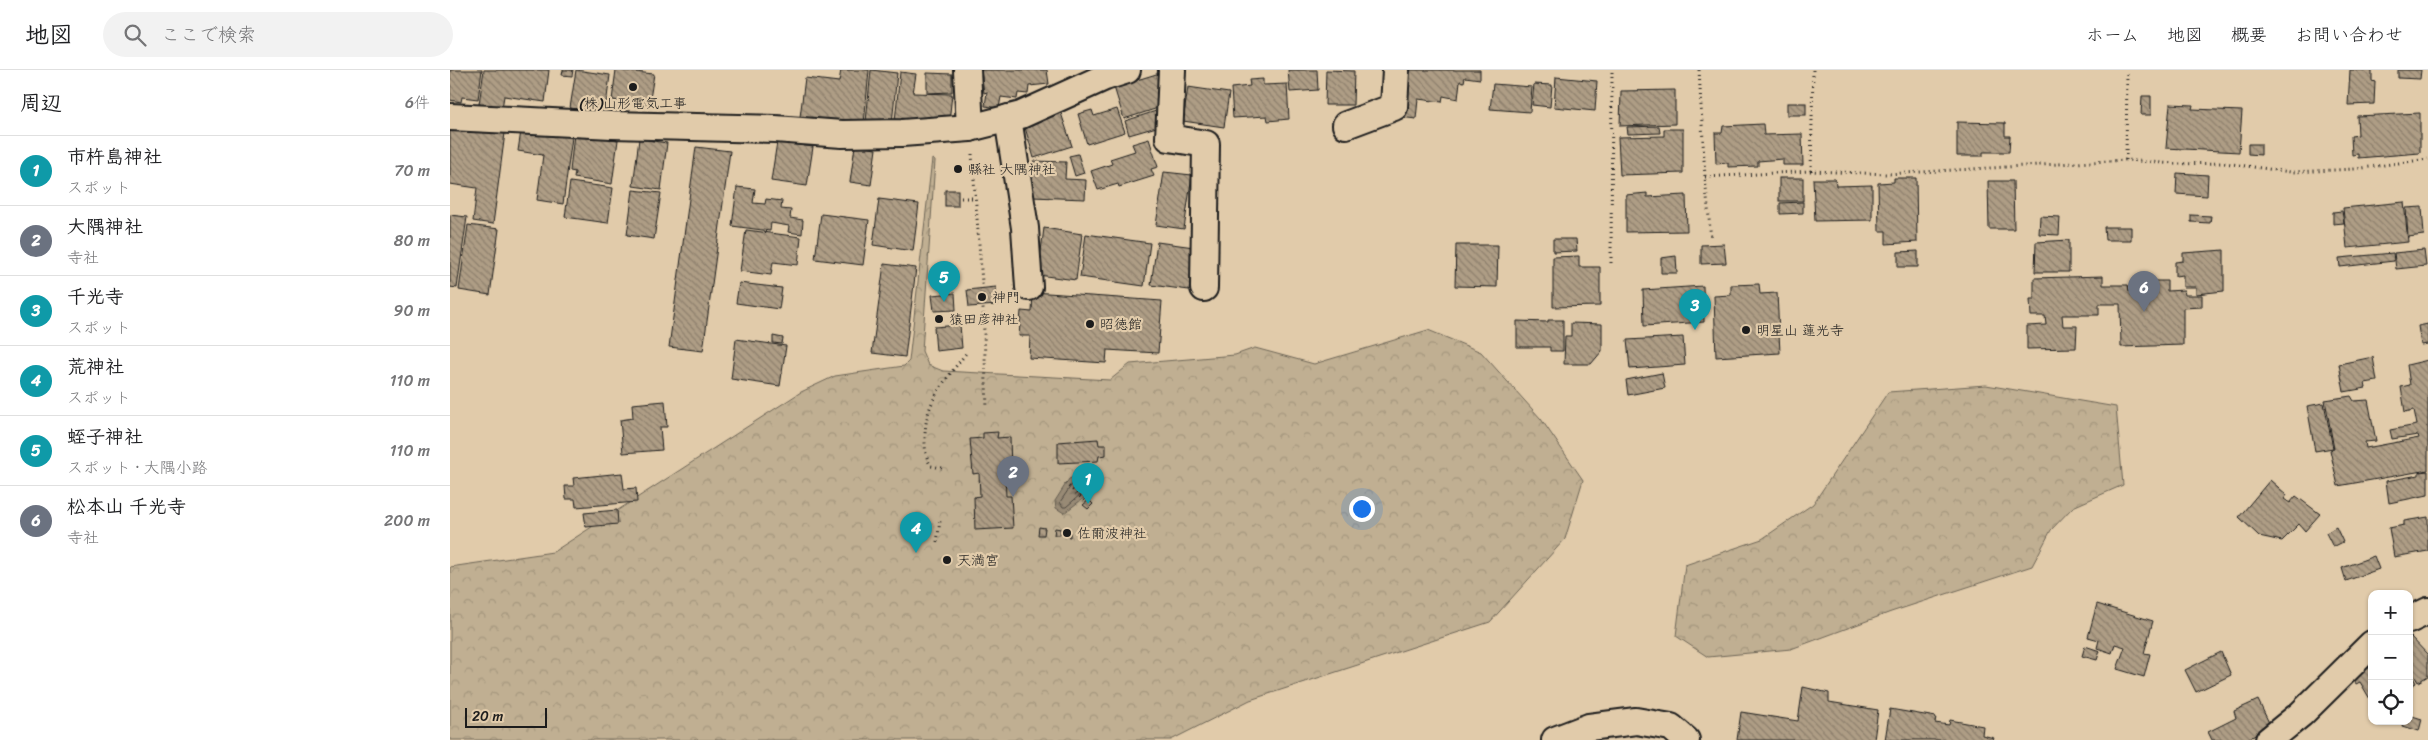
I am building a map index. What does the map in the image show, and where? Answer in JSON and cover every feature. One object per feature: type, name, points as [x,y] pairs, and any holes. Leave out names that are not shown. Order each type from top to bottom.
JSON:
[{"type":"street","points":[[967,70],[970,128]]},
{"type":"street","points":[[450,116],[612,125],[775,129],[842,134],[970,128],[1021,115],[1105,77],[1127,70]]},
{"type":"street","points":[[1172,70],[1169,138],[1206,144],[1204,288]]},
{"type":"street","points":[[1346,125],[1394,107],[1396,70]]},
{"type":"street","points":[[1008,118],[1025,228],[1029,287]]},
{"type":"street","points":[[2413,618],[2428,610]]},
{"type":"street","points":[[2270,740],[2301,714],[2368,648]]},
{"type":"street","points":[[1555,740],[1589,727],[1636,721],[1671,727],[1686,740]]},
{"type":"path","points":[[1611,263],[1612,70]]},
{"type":"path","points":[[1699,70],[1705,177],[1711,239]]},
{"type":"path","points":[[1811,171],[1814,70]]},
{"type":"path","points":[[2126,160],[2127,70]]},
{"type":"path","points":[[970,128],[982,282],[987,408]]},
{"type":"path","points":[[1705,177],[1811,171],[1887,174],[2126,160],[2175,164],[2224,163],[2291,172],[2355,169],[2428,159]]},
{"type":"path","points":[[961,198],[975,198]]},
{"type":"path","points":[[942,468],[931,466],[925,456],[925,422],[932,399],[967,352]]},
{"type":"path","points":[[1065,482],[1085,500]]},
{"type":"path","points":[[937,542],[940,521]]},
{"type":"green space","points":[[932,159],[935,161],[922,351],[928,365],[943,371],[1110,380],[1130,364],[1235,355],[1255,348],[1314,364],[1428,330],[1481,352],[1541,419],[1583,480],[1565,539],[1490,622],[1250,700],[1171,740],[450,740],[450,567],[553,552],[801,392],[835,376],[904,366],[909,361]]},
{"type":"green space","points":[[1986,385],[2116,407],[2123,485],[2073,507],[2051,530],[2032,566],[1891,612],[1791,649],[1708,657],[1676,636],[1685,565],[1762,539],[1813,504],[1888,392]]},
{"type":"water","points":[[1082,473],[1092,474],[1096,480],[1085,497],[1064,513],[1056,508],[1055,501],[1069,479]]},
{"type":"building","points":[[450,70],[482,70],[478,99],[462,97],[461,102],[450,100]]},
{"type":"building","points":[[484,70],[549,70],[545,102],[504,96],[502,108],[479,104]]},
{"type":"building","points":[[563,70],[573,70],[572,76],[562,75]]},
{"type":"building","points":[[576,70],[610,75],[605,113],[570,108]]},
{"type":"building","name":"(株)山形電気工事","points":[[616,70],[654,74],[649,105],[612,100]]},
{"type":"building","points":[[841,70],[869,70],[864,124],[800,117],[805,78],[839,82]]},
{"type":"building","points":[[871,70],[897,73],[892,124],[866,122]]},
{"type":"building","points":[[981,70],[1047,70],[1049,84],[1029,86],[1028,94],[1018,93],[1017,99],[1001,97],[999,108],[985,106],[987,92],[984,93]]},
{"type":"building","points":[[1288,70],[1317,70],[1318,90],[1290,92]]},
{"type":"building","points":[[1326,70],[1354,71],[1353,105],[1325,105]]},
{"type":"building","points":[[1405,70],[1480,70],[1480,79],[1465,77],[1464,82],[1460,81],[1458,99],[1443,96],[1442,102],[1418,99],[1416,119],[1400,117]]},
{"type":"building","points":[[2350,70],[2372,70],[2372,81],[2375,82],[2374,104],[2348,105]]},
{"type":"building","points":[[2398,70],[2421,70],[2420,79],[2398,78]]},
{"type":"building","points":[[900,72],[916,74],[913,93],[952,94],[949,122],[895,121]]},
{"type":"building","points":[[1163,72],[1158,108],[1124,119],[1114,87]]},
{"type":"building","points":[[927,73],[952,74],[952,92],[927,93]]},
{"type":"building","points":[[1556,77],[1597,81],[1595,111],[1554,107]]},
{"type":"building","points":[[1263,79],[1263,85],[1287,84],[1289,119],[1268,121],[1267,116],[1233,118],[1231,88],[1250,86],[1249,80]]},
{"type":"building","points":[[1493,84],[1532,87],[1530,112],[1490,109]]},
{"type":"building","points":[[1534,84],[1552,85],[1550,107],[1532,105]]},
{"type":"building","points":[[1188,87],[1229,93],[1224,127],[1183,121]]},
{"type":"building","points":[[1675,90],[1675,124],[1620,126],[1621,91]]},
{"type":"building","points":[[2142,96],[2151,96],[2151,115],[2141,115]]},
{"type":"building","points":[[1787,103],[1806,103],[1806,115],[1787,115]]},
{"type":"building","points":[[2170,104],[2193,105],[2192,109],[2242,111],[2239,152],[2166,148]]},
{"type":"building","points":[[1117,109],[1125,132],[1087,144],[1078,114],[1092,110],[1094,116]]},
{"type":"building","points":[[1156,111],[1160,126],[1129,135],[1125,121]]},
{"type":"building","points":[[1061,113],[1072,146],[1034,158],[1024,124]]},
{"type":"building","points":[[2420,113],[2420,153],[2358,158],[2358,154],[2352,155],[2351,136],[2358,135],[2357,116]]},
{"type":"building","points":[[1957,122],[2005,123],[2005,136],[2010,136],[2009,152],[1983,152],[1983,156],[1957,156]]},
{"type":"building","points":[[1763,124],[1764,135],[1802,134],[1803,165],[1783,165],[1783,159],[1758,161],[1758,166],[1728,167],[1728,163],[1716,164],[1715,133],[1722,133],[1723,126]]},
{"type":"building","points":[[450,126],[505,133],[493,224],[473,221],[477,188],[450,184]]},
{"type":"building","points":[[1659,126],[1660,133],[1628,134],[1627,127]]},
{"type":"building","points":[[1664,129],[1683,129],[1683,173],[1620,175],[1618,137],[1664,136]]},
{"type":"building","points":[[521,131],[572,137],[563,204],[537,200],[543,155],[518,151]]},
{"type":"building","points":[[574,134],[618,140],[612,184],[574,178],[575,172],[570,171]]},
{"type":"building","points":[[639,139],[667,143],[661,190],[633,186]]},
{"type":"building","points":[[1149,139],[1158,167],[1151,169],[1154,176],[1119,187],[1118,184],[1098,190],[1091,171],[1112,164],[1110,159],[1135,151],[1132,144]]},
{"type":"building","points":[[777,142],[813,147],[807,186],[771,181]]},
{"type":"building","points":[[2248,144],[2261,144],[2261,155],[2248,154]]},
{"type":"building","points":[[855,146],[876,149],[871,185],[850,182]]},
{"type":"building","points":[[696,147],[730,151],[703,351],[669,347]]},
{"type":"building","points":[[1078,154],[1084,173],[1075,176],[1069,156]]},
{"type":"building","points":[[1033,161],[1066,162],[1065,179],[1086,180],[1085,199],[1032,197]]},
{"type":"building","points":[[1164,172],[1192,175],[1184,229],[1156,225]]},
{"type":"building","points":[[2177,173],[2208,175],[2207,196],[2176,194]]},
{"type":"building","points":[[1779,178],[1803,178],[1803,201],[1779,201]]},
{"type":"building","points":[[1894,178],[1916,178],[1917,242],[1886,244],[1886,231],[1879,231],[1878,183],[1894,182]]},
{"type":"building","points":[[1813,179],[1835,179],[1836,186],[1872,185],[1872,220],[1815,221]]},
{"type":"building","points":[[1988,181],[2013,181],[2014,229],[1989,229]]},
{"type":"building","points":[[570,182],[613,188],[608,223],[565,217]]},
{"type":"building","points":[[737,187],[755,189],[753,203],[765,204],[766,199],[782,201],[781,209],[791,210],[790,218],[803,220],[802,234],[788,232],[789,226],[771,223],[770,231],[732,226]]},
{"type":"building","points":[[633,190],[661,193],[654,239],[627,235]]},
{"type":"building","points":[[945,190],[958,190],[958,206],[945,206]]},
{"type":"building","points":[[1647,193],[1647,197],[1686,195],[1687,231],[1626,232],[1626,195]]},
{"type":"building","points":[[879,199],[919,204],[913,251],[873,245]]},
{"type":"building","points":[[1803,202],[1803,213],[1780,214],[1780,203]]},
{"type":"building","points":[[2404,202],[2408,242],[2347,248],[2343,208]]},
{"type":"building","points":[[2422,207],[2424,235],[2408,237],[2406,208]]},
{"type":"building","points":[[2342,211],[2344,223],[2333,224],[2333,212]]},
{"type":"building","points":[[821,214],[869,220],[863,265],[815,259]]},
{"type":"building","points":[[450,215],[467,217],[457,288],[450,287]]},
{"type":"building","points":[[2191,215],[2211,216],[2210,223],[2191,222]]},
{"type":"building","points":[[2040,216],[2060,217],[2059,235],[2039,234]]},
{"type":"building","points":[[468,225],[499,229],[490,295],[459,290]]},
{"type":"building","points":[[2104,227],[2131,227],[2131,240],[2105,240]]},
{"type":"building","points":[[1044,228],[1082,234],[1076,280],[1038,275]]},
{"type":"building","points":[[746,230],[801,237],[798,265],[773,262],[771,275],[740,271]]},
{"type":"building","points":[[1086,234],[1150,243],[1144,286],[1080,277]]},
{"type":"building","points":[[1553,239],[1576,239],[1577,251],[1553,252]]},
{"type":"building","points":[[2069,240],[2069,272],[2035,272],[2036,242]]},
{"type":"building","points":[[1157,242],[1194,247],[1189,290],[1151,285]]},
{"type":"building","points":[[1724,244],[1726,263],[1701,264],[1701,245]]},
{"type":"building","points":[[1456,245],[1498,245],[1497,287],[1455,286]]},
{"type":"building","points":[[2224,250],[2224,291],[2196,294],[2196,287],[2183,287],[2183,275],[2175,276],[2175,262],[2183,261],[2183,253]]},
{"type":"building","points":[[2424,250],[2426,266],[2396,269],[2394,253]]},
{"type":"building","points":[[1918,251],[1918,267],[1898,267],[1898,252]]},
{"type":"building","points":[[2393,253],[2394,261],[2340,267],[2339,258]]},
{"type":"building","points":[[1579,256],[1579,267],[1600,267],[1600,306],[1553,307],[1553,257]]},
{"type":"building","points":[[1676,256],[1677,273],[1661,273],[1661,258]]},
{"type":"building","points":[[884,264],[916,268],[905,357],[872,353]]},
{"type":"building","points":[[2103,276],[2103,285],[2128,285],[2129,291],[2141,290],[2141,281],[2167,281],[2167,291],[2184,290],[2185,295],[2202,295],[2202,307],[2183,308],[2183,345],[2121,347],[2120,304],[2099,304],[2099,315],[2062,315],[2063,326],[2077,326],[2076,348],[2027,349],[2027,326],[2046,325],[2045,316],[2031,316],[2030,299],[2034,299],[2034,278]]},
{"type":"building","points":[[739,283],[782,288],[779,309],[736,303]]},
{"type":"building","points":[[1759,284],[1760,294],[1777,293],[1780,353],[1716,357],[1714,296],[1731,295],[1731,285]]},
{"type":"building","points":[[1703,286],[1704,322],[1644,326],[1643,290]]},
{"type":"building","name":"神門","points":[[996,287],[997,305],[969,307],[967,290]]},
{"type":"building","name":"昭徳館","points":[[1033,292],[1162,301],[1158,353],[1107,350],[1106,363],[1029,358],[1030,336],[1019,336],[1021,311],[1032,312]]},
{"type":"building","points":[[955,293],[956,310],[934,311],[932,295]]},
{"type":"building","points":[[1548,320],[1563,320],[1563,351],[1550,351],[1550,347],[1517,347],[1517,321],[1548,322]]},
{"type":"building","points":[[1571,323],[1602,324],[1602,351],[1591,364],[1564,364],[1565,336],[1571,336]]},
{"type":"building","points":[[2428,324],[2428,344],[2421,345],[2418,326]]},
{"type":"building","points":[[960,325],[962,348],[936,351],[934,327]]},
{"type":"building","points":[[773,336],[783,338],[782,344],[773,343]]},
{"type":"building","points":[[1683,337],[1685,365],[1630,369],[1627,340]]},
{"type":"building","points":[[736,339],[786,346],[780,386],[731,379]]},
{"type":"building","points":[[2373,357],[2377,381],[2365,383],[2366,388],[2344,392],[2339,364]]},
{"type":"building","points":[[2428,360],[2428,470],[2338,486],[2330,450],[2334,449],[2325,400],[2351,396],[2354,401],[2368,400],[2376,441],[2365,442],[2366,448],[2419,438],[2418,435],[2392,439],[2390,430],[2417,425],[2414,410],[2405,412],[2401,387],[2410,385],[2407,365]]},
{"type":"building","points":[[1662,373],[1665,388],[1628,395],[1626,380]]},
{"type":"building","points":[[665,401],[667,427],[660,427],[662,450],[623,453],[620,420],[633,418],[632,404]]},
{"type":"building","points":[[2324,403],[2333,448],[2315,451],[2307,406]]},
{"type":"building","points":[[998,432],[997,438],[1010,437],[1011,471],[1005,472],[1006,496],[1011,496],[1013,528],[975,530],[974,497],[980,496],[979,473],[973,474],[970,439],[983,438],[983,433]]},
{"type":"building","points":[[1098,439],[1099,445],[1106,445],[1106,455],[1099,456],[1098,461],[1058,463],[1058,442]]},
{"type":"building","points":[[2428,471],[2428,495],[2389,503],[2386,481],[2419,475],[2419,472]]},
{"type":"building","points":[[622,473],[624,489],[636,488],[637,502],[576,507],[575,499],[566,499],[565,486],[574,486],[573,478]]},
{"type":"building","points":[[2270,480],[2287,495],[2284,499],[2290,503],[2296,496],[2320,514],[2305,531],[2299,524],[2282,541],[2259,536],[2239,517]]},
{"type":"building","points":[[1089,500],[1093,504],[1088,509],[1083,505]]},
{"type":"building","points":[[617,510],[618,524],[586,527],[584,513]]},
{"type":"building","points":[[2428,517],[2428,551],[2394,557],[2389,528],[2404,525],[2404,521]]},
{"type":"building","points":[[1039,527],[1045,528],[1044,535],[1038,535]]},
{"type":"building","points":[[2336,527],[2343,542],[2333,547],[2326,533]]},
{"type":"building","points":[[1055,528],[1061,529],[1060,535],[1054,535]]},
{"type":"building","name":"佐爾波神社","points":[[1065,529],[1070,529],[1070,537],[1064,536]]},
{"type":"building","points":[[2374,556],[2379,569],[2346,581],[2342,568]]},
{"type":"building","points":[[2097,604],[2153,621],[2144,653],[2150,654],[2144,677],[2117,669],[2125,647],[2115,644],[2112,653],[2097,648],[2099,640],[2088,637]]},
{"type":"building","points":[[2413,639],[2428,655],[2428,676],[2418,682],[2413,674]]},
{"type":"building","points":[[2085,646],[2100,651],[2097,660],[2082,656]]},
{"type":"building","points":[[2221,652],[2231,675],[2196,692],[2185,670]]},
{"type":"building","points":[[2368,657],[2368,696],[2360,682],[2356,684],[2351,671]]},
{"type":"building","points":[[1803,687],[1829,693],[1829,702],[1878,710],[1874,740],[1737,740],[1741,712],[1798,721]]},
{"type":"building","points":[[2258,700],[2271,727],[2246,740],[2212,740],[2208,732],[2236,718],[2234,711]]},
{"type":"building","points":[[1890,709],[1936,717],[1935,723],[1949,725],[1950,720],[1983,726],[1982,735],[1994,738],[1993,740],[1885,740]]},
{"type":"building","points":[[2413,716],[2422,719],[2419,731],[2403,726],[2413,725]]},
{"type":"place","name":"(株)山形電気工事","points":[[633,87]]},
{"type":"place","name":"縣社 大隅神社","points":[[958,169]]},
{"type":"place","name":"神門","points":[[982,297]]},
{"type":"place","name":"蛭子神社","points":[[944,302]]},
{"type":"place","name":"松本山 千光寺","points":[[2144,312]]},
{"type":"place","name":"猿田彦神社","points":[[939,319]]},
{"type":"place","name":"昭徳館","points":[[1090,324]]},
{"type":"place","name":"千光寺","points":[[1695,330]]},
{"type":"place","name":"明星山 蓮光寺","points":[[1746,330]]},
{"type":"place","name":"大隅神社","points":[[1013,497]]},
{"type":"place","name":"市杵島神社","points":[[1088,504]]},
{"type":"place","name":"佐爾波神社","points":[[1067,533]]},
{"type":"place","name":"荒神社","points":[[916,553]]},
{"type":"place","name":"天満宮","points":[[947,560]]}]
